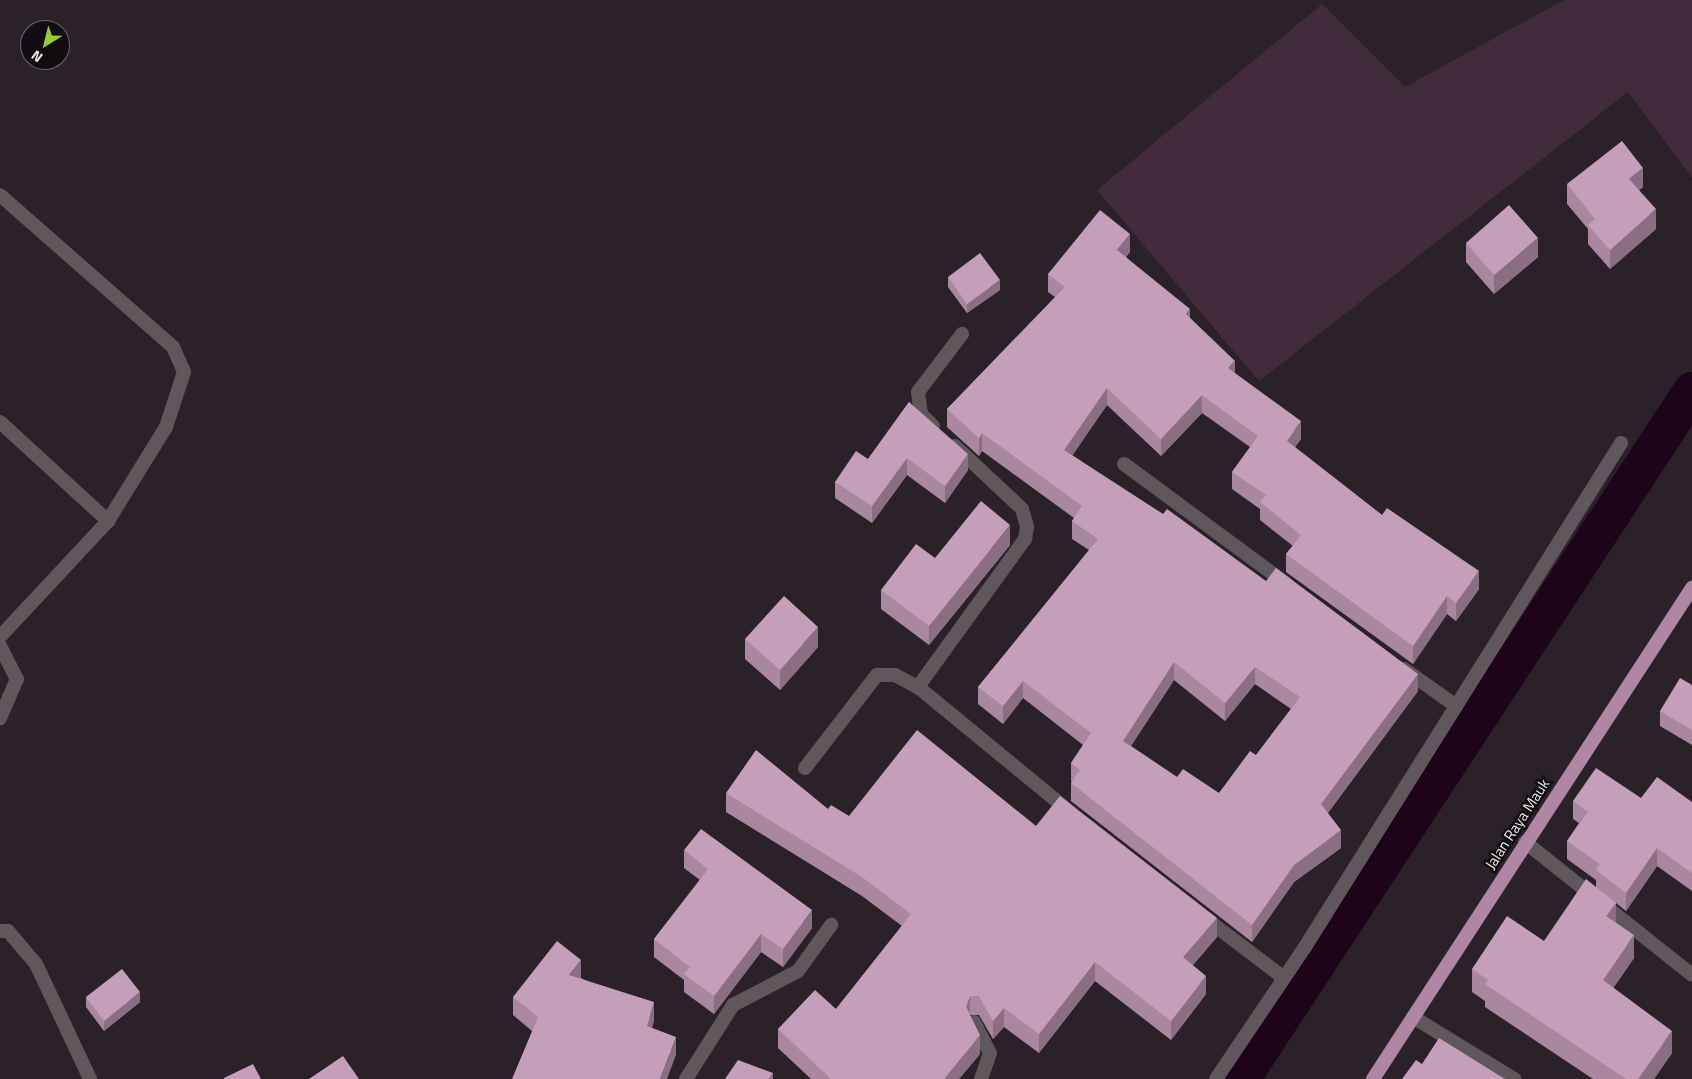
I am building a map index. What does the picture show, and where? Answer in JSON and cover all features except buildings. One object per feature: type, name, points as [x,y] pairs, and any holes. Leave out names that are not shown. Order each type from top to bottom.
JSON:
[{"type":"main road","name":"Jalan Raya Mauk","points":[[1373,1079],[1525,842],[1692,588]]},
{"type":"street","points":[[0,195],[174,347],[184,372],[166,427],[108,521],[0,637]]},
{"type":"street","points":[[918,686],[1025,539],[1027,527],[1022,509],[921,414],[918,401],[921,384],[962,334]]},
{"type":"street","points":[[0,422],[108,521]]},
{"type":"street","points":[[1216,1079],[1284,978],[1621,443]]},
{"type":"street","points":[[1124,464],[1304,595]]},
{"type":"street","points":[[0,646],[17,679],[0,718]]},
{"type":"street","points":[[1388,658],[1456,706]]},
{"type":"street","points":[[805,768],[877,674],[895,675],[918,686],[1086,825]]},
{"type":"street","points":[[1525,842],[1692,975]]},
{"type":"street","points":[[1193,908],[1284,978]]},
{"type":"street","points":[[686,1079],[733,1005],[798,971],[831,925]]},
{"type":"street","points":[[0,931],[8,932],[36,964],[90,1079]]},
{"type":"street","points":[[1413,1017],[1514,1079]]},
{"type":"street","points":[[974,1022],[990,1053],[981,1079]]},
{"type":"shaded area","points":[[1564,0],[1692,0],[1692,178],[1628,92],[1259,381],[1097,190],[1322,4],[1405,87]]},
{"type":"waterway","points":[[1241,1079],[1692,391]]}]
